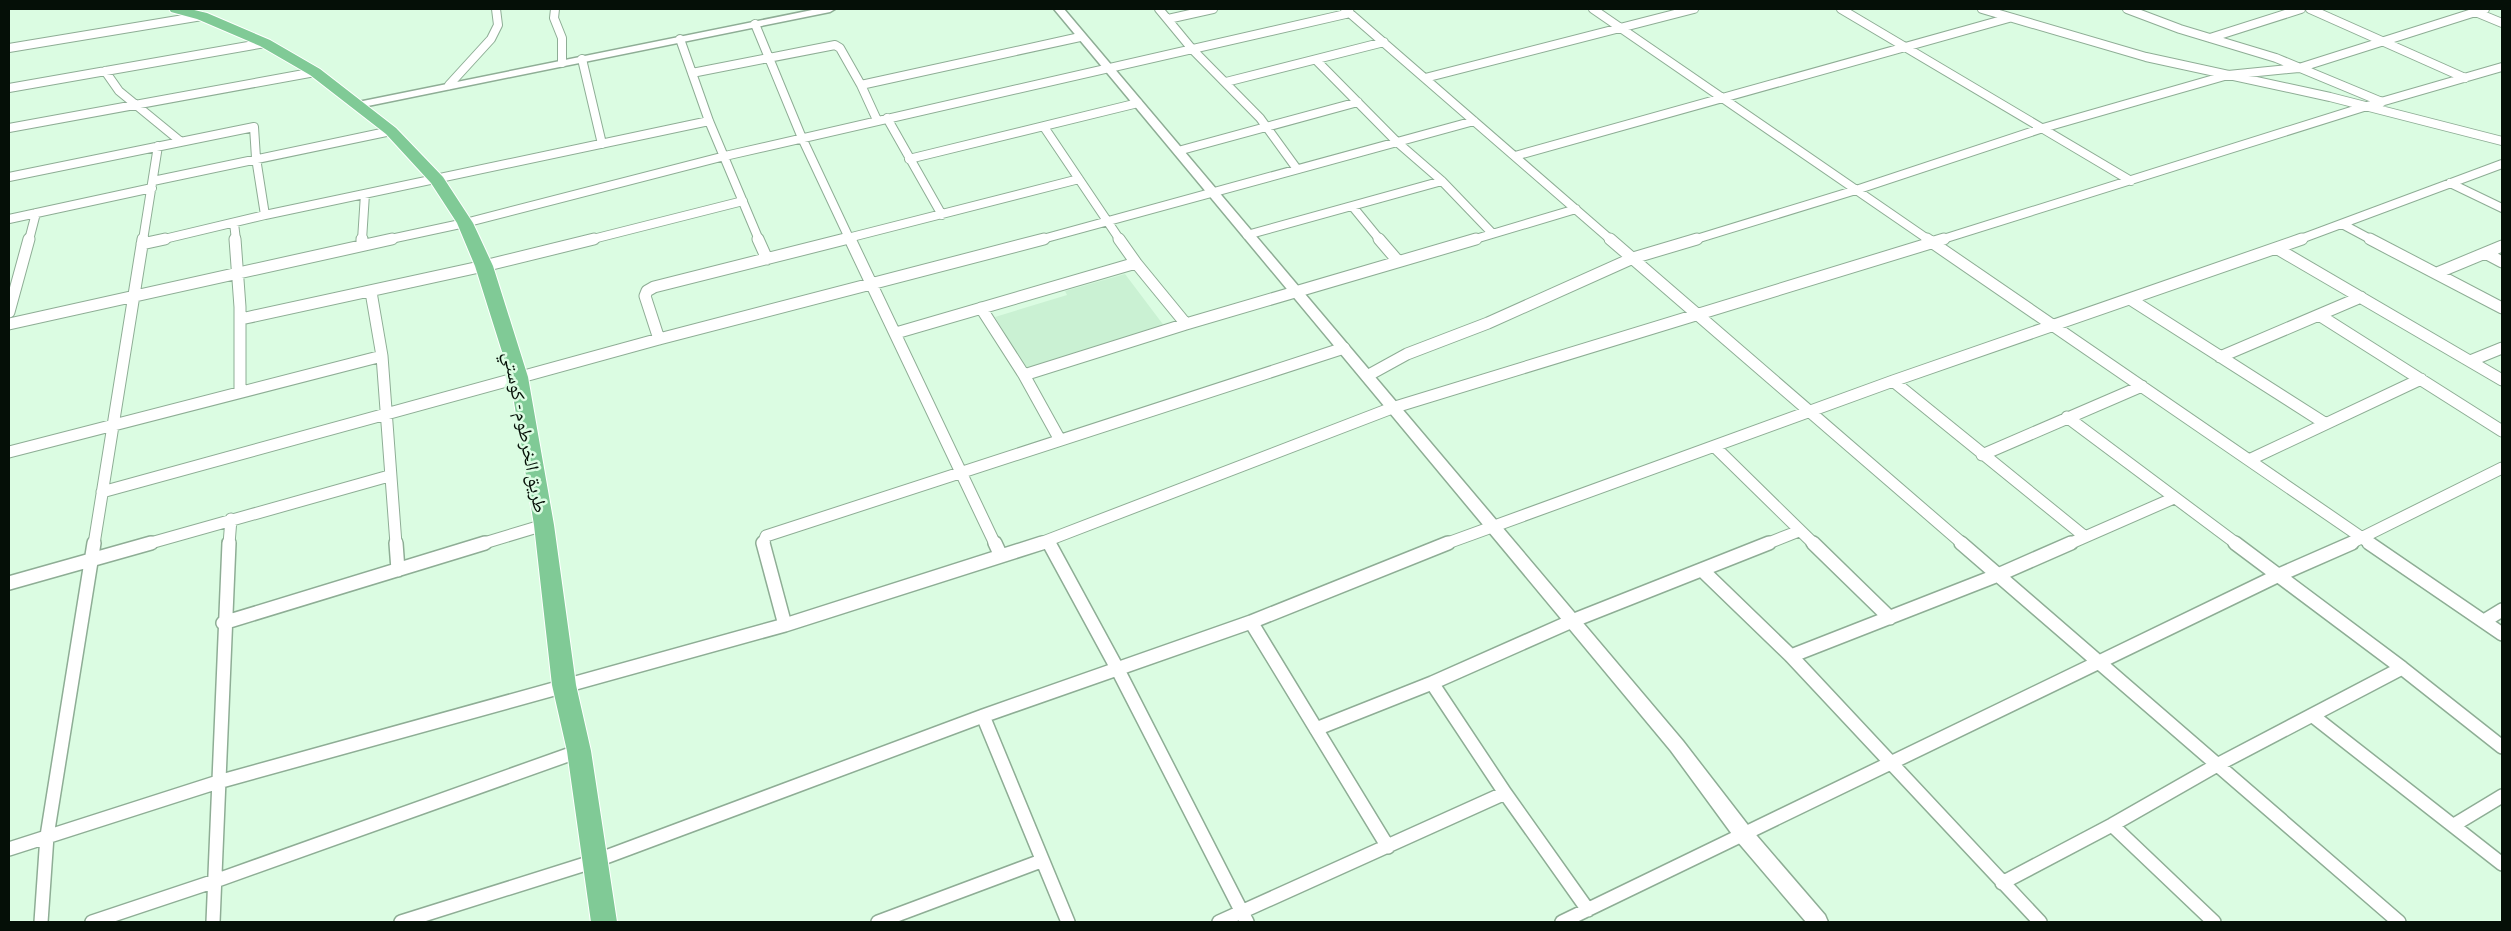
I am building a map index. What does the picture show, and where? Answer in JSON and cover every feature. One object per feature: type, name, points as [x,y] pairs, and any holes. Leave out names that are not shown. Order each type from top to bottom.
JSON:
[{"type":"highway","name":"طريق الخرطوم - كوستي","points":[[176,9],[202,16],[265,43],[315,72],[390,131],[438,180],[464,224],[484,266],[519,377],[544,525],[564,685],[579,751],[604,922]]},
{"type":"street","points":[[450,85],[491,39],[498,25],[496,9]]},
{"type":"street","points":[[555,9],[554,18],[562,38],[562,63]]},
{"type":"street","points":[[358,105],[830,9]]},
{"type":"street","points":[[1059,9],[1080,37],[1108,66],[1247,235],[1297,292],[1392,408],[1493,525],[1677,746],[1744,835],[1818,922]]},
{"type":"street","points":[[1159,9],[1192,49],[1226,82],[1266,127],[1297,169]]},
{"type":"street","points":[[1168,19],[1213,9]]},
{"type":"street","points":[[1593,9],[2502,634]]},
{"type":"street","points":[[1425,78],[1694,9]]},
{"type":"street","points":[[1841,9],[2131,182]]},
{"type":"street","points":[[1982,9],[2146,57],[2367,106],[2502,141]]},
{"type":"street","points":[[2131,9],[2210,38],[2276,58],[2382,102]]},
{"type":"street","points":[[2210,38],[2302,9]]},
{"type":"street","points":[[2310,9],[2465,78]]},
{"type":"street","points":[[1367,376],[1407,354],[1488,322],[1633,258],[1856,190],[2043,128],[2228,75],[2299,68],[2381,42],[2471,10],[2485,9]]},
{"type":"street","points":[[2471,10],[2502,23]]},
{"type":"street","points":[[9,324],[239,271],[464,224],[724,156],[1108,66],[1192,49],[1348,11],[2398,922]]},
{"type":"street","points":[[9,48],[202,16]]},
{"type":"street","points":[[1515,156],[2009,18]]},
{"type":"street","points":[[755,24],[802,138],[963,472],[1001,556]]},
{"type":"street","points":[[861,85],[1080,37]]},
{"type":"street","points":[[680,39],[709,121],[767,259]]},
{"type":"street","points":[[1226,82],[1384,42]]},
{"type":"street","points":[[9,88],[265,43]]},
{"type":"street","points":[[692,73],[834,45],[840,48],[861,85],[877,120]]},
{"type":"street","points":[[582,59],[602,144]]},
{"type":"street","points":[[1316,60],[1397,142],[1442,181],[1492,233]]},
{"type":"street","points":[[9,849],[218,782],[785,625],[1048,541],[1392,408],[1698,315],[1932,241],[2131,182],[2367,106],[2502,67]]},
{"type":"street","points":[[105,71],[119,91],[138,104],[180,141]]},
{"type":"street","points":[[9,128],[315,72]]},
{"type":"street","points":[[2481,74],[2502,74]]},
{"type":"street","points":[[1178,152],[1358,102]]},
{"type":"street","points":[[910,159],[1138,103]]},
{"type":"street","points":[[886,118],[942,215]]},
{"type":"street","points":[[142,244],[265,215],[438,180],[709,121]]},
{"type":"street","points":[[102,492],[519,377],[1107,222],[1474,121]]},
{"type":"street","points":[[1044,126],[1136,263],[1186,324]]},
{"type":"street","points":[[9,177],[254,127],[256,158],[265,215]]},
{"type":"street","points":[[9,219],[256,158],[390,131]]},
{"type":"street","points":[[41,922],[48,836],[158,146]]},
{"type":"street","points":[[401,922],[595,861],[983,716],[1251,622],[1493,525],[1715,447],[1893,381],[2276,248],[2502,164]]},
{"type":"street","points":[[660,339],[645,296],[647,291],[1079,179]]},
{"type":"street","points":[[1247,235],[1442,181]]},
{"type":"street","points":[[2450,183],[2502,208]]},
{"type":"street","points":[[362,244],[365,194]]},
{"type":"street","points":[[241,319],[484,266],[743,201]]},
{"type":"street","points":[[1353,207],[1398,260]]},
{"type":"street","points":[[1024,375],[1398,260],[1576,209]]},
{"type":"street","points":[[9,312],[14,270],[36,213]]},
{"type":"street","points":[[234,222],[241,319],[240,392]]},
{"type":"street","points":[[2342,224],[2502,308]]},
{"type":"street","points":[[2437,273],[2502,246]]},
{"type":"street","points":[[2276,248],[2502,380]]},
{"type":"street","points":[[2485,253],[2502,262]]},
{"type":"street","points":[[896,332],[1136,263]]},
{"type":"street","points":[[371,292],[382,356],[389,476],[398,570]]},
{"type":"street","points":[[2220,357],[2362,297]]},
{"type":"street","points":[[2130,299],[2326,424]]},
{"type":"street","points":[[981,308],[1024,375],[1060,440]]},
{"type":"street","points":[[2319,314],[2502,430]]},
{"type":"street","points":[[785,625],[763,543],[766,536],[1344,348]]},
{"type":"street","points":[[2470,361],[2502,348]]},
{"type":"street","points":[[9,452],[382,356]]},
{"type":"street","points":[[2249,460],[2421,379]]},
{"type":"street","points":[[1893,381],[2084,536]]},
{"type":"street","points":[[1982,455],[2142,386]]},
{"type":"street","points":[[2068,417],[2402,668],[2502,747]]},
{"type":"street","points":[[1715,447],[1890,618]]},
{"type":"street","points":[[1562,922],[2279,575],[2363,538],[2502,468]]},
{"type":"street","points":[[9,583],[389,476]]},
{"type":"street","points":[[1791,656],[1998,575],[2174,498]]},
{"type":"street","points":[[213,922],[223,623],[231,519]]},
{"type":"street","points":[[223,623],[544,525]]},
{"type":"street","points":[[1316,729],[1432,683],[1572,621],[1799,531]]},
{"type":"street","points":[[1048,541],[1118,670],[1244,917]]},
{"type":"street","points":[[1702,570],[1791,656],[2040,922]]},
{"type":"street","points":[[2484,621],[2502,610]]},
{"type":"street","points":[[1251,622],[1388,847]]},
{"type":"street","points":[[2002,883],[2112,826],[2217,764],[2313,716],[2402,668]]},
{"type":"street","points":[[1432,683],[1505,793],[1588,910]]},
{"type":"street","points":[[983,716],[1041,861],[1068,922]]},
{"type":"street","points":[[2313,716],[2502,864]]},
{"type":"street","points":[[92,922],[215,882],[579,751]]},
{"type":"street","points":[[1220,922],[1244,917],[1505,793]]},
{"type":"street","points":[[2454,825],[2502,796]]},
{"type":"street","points":[[2112,826],[2214,922]]},
{"type":"street","points":[[878,922],[1041,861]]},
{"type":"shaded area","points":[[1125,274],[1165,327],[1026,369],[995,317],[1067,295],[1065,291]]}]
